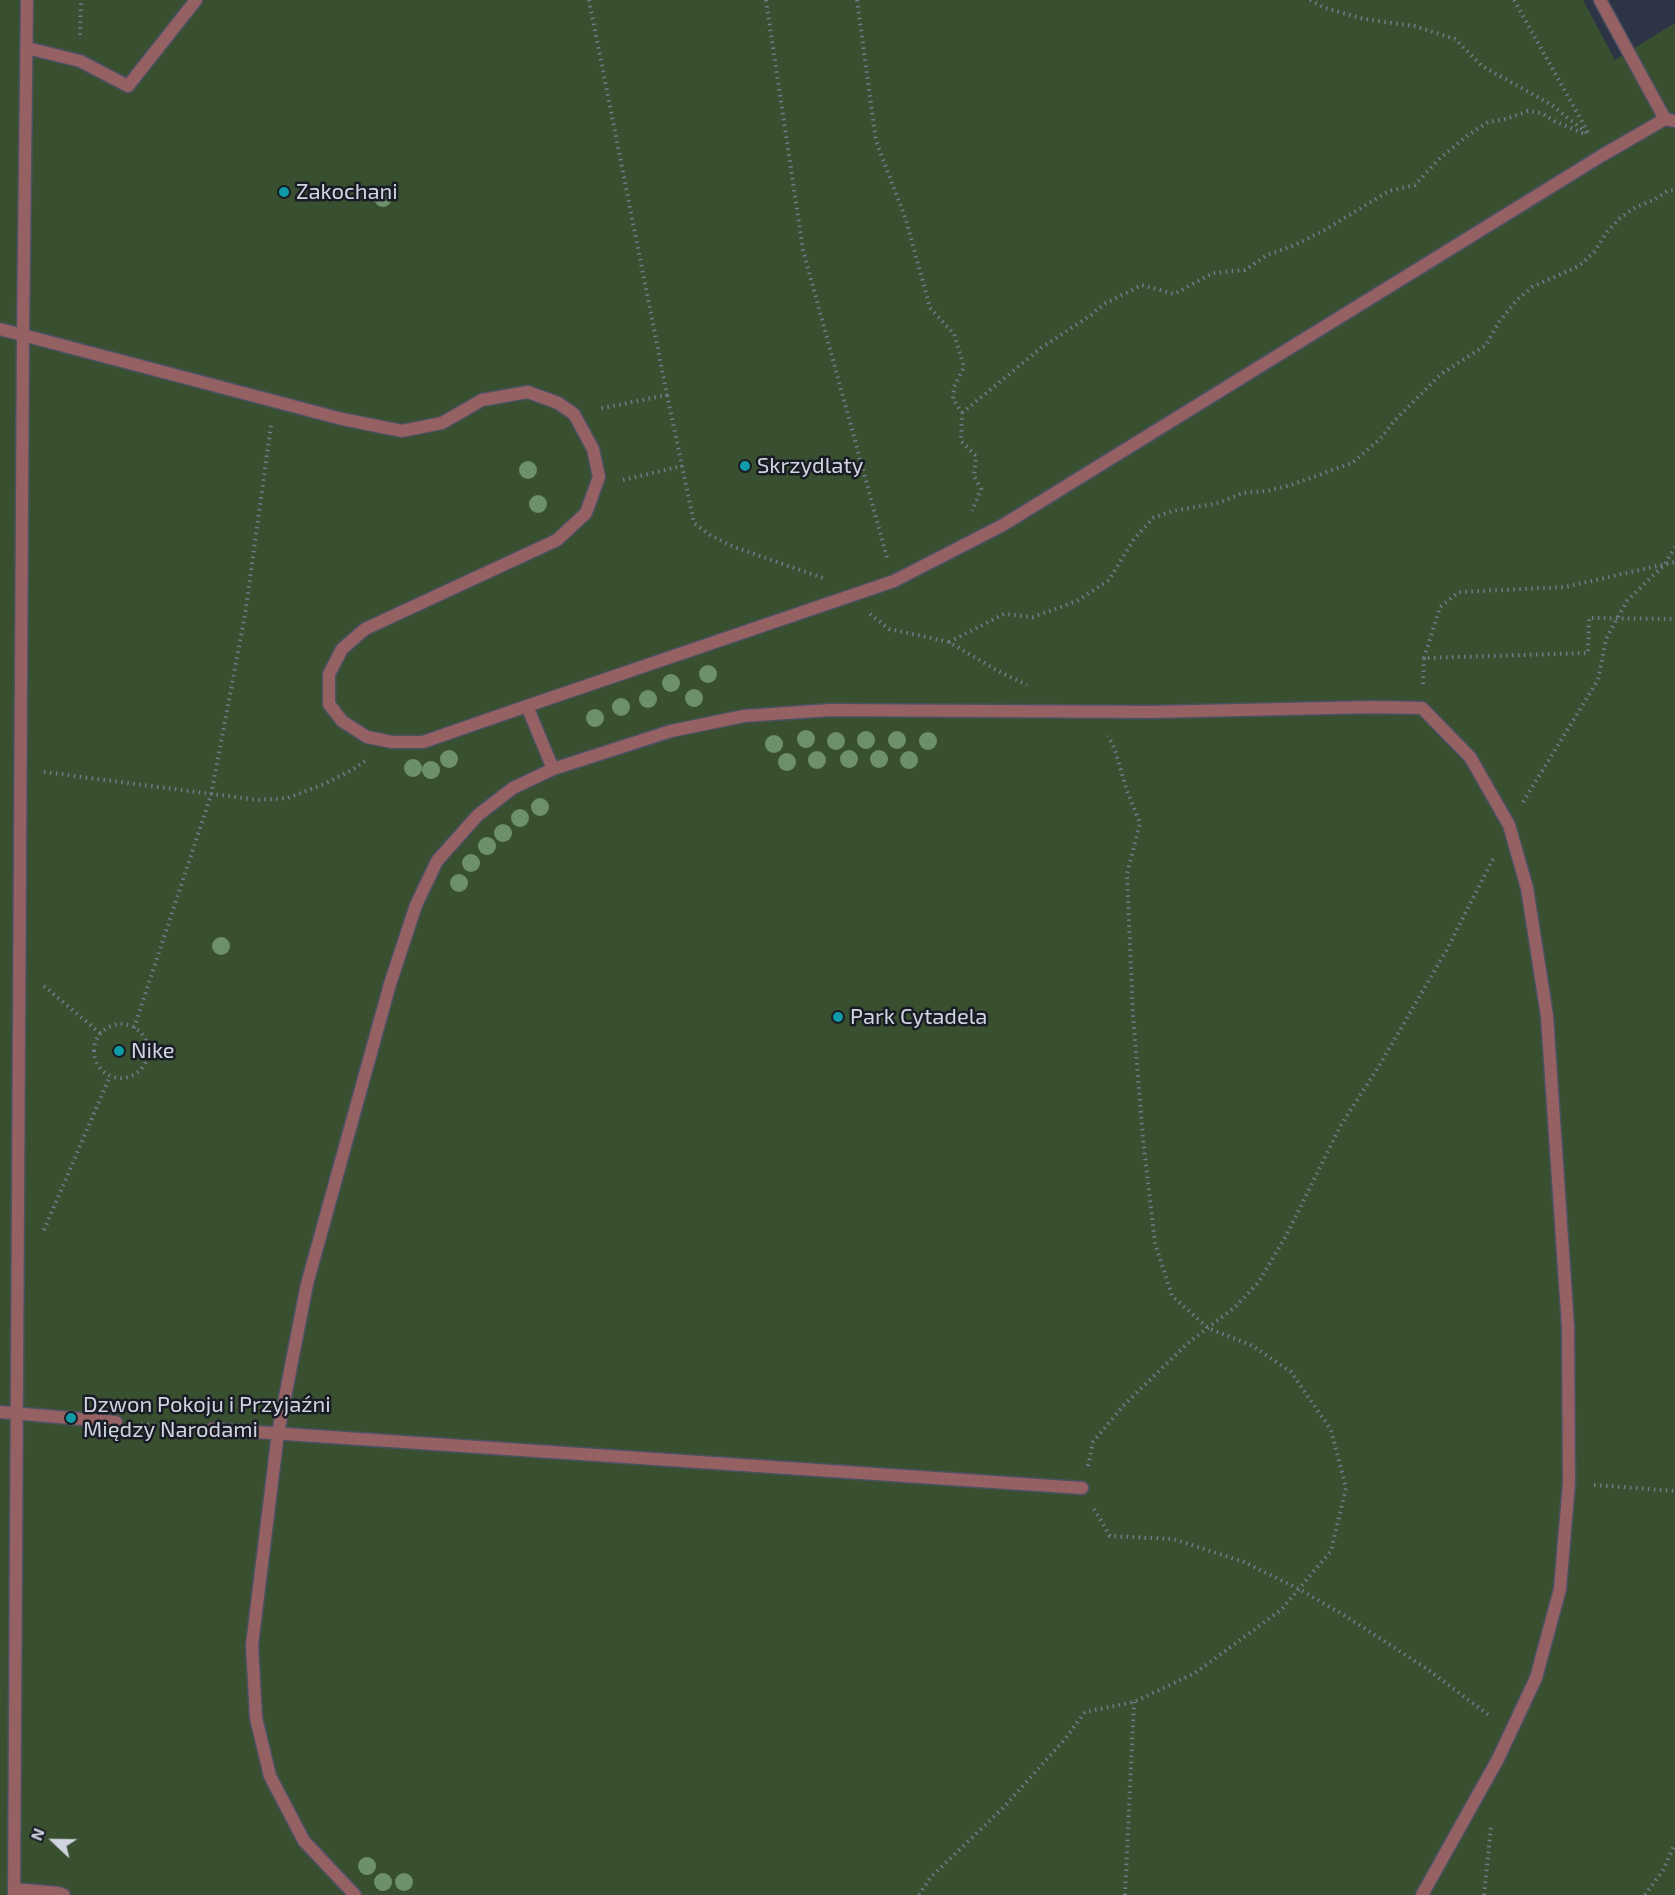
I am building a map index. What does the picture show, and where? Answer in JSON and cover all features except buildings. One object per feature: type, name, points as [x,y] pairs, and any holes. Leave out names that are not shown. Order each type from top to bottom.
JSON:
[{"type":"street","points":[[27,0],[14,1892],[64,1895]]},
{"type":"street","points":[[27,48],[80,61],[128,86],[196,0]]},
{"type":"street","points":[[0,329],[274,402],[402,431],[442,423],[482,400],[528,392],[558,403],[574,414],[593,449],[599,477],[586,513],[557,540],[365,629],[342,649],[329,674],[329,704],[342,721],[367,737],[392,742],[423,742],[894,581],[1003,525],[1601,156],[1670,120],[1600,0]]},
{"type":"street","points":[[527,706],[553,769]]},
{"type":"street","points":[[355,1895],[304,1841],[270,1776],[256,1718],[252,1645],[278,1433],[307,1284],[390,984],[416,905],[437,861],[478,815],[513,788],[553,769],[671,731],[744,716],[830,710],[1080,711],[1374,707],[1422,708],[1470,757],[1509,825],[1527,888],[1547,1016],[1568,1327],[1569,1483],[1560,1589],[1536,1678],[1498,1759],[1422,1895]]},
{"type":"street","points":[[0,1412],[116,1422]]},
{"type":"street","points":[[212,1429],[1082,1488]]},
{"type":"path","points":[[80,61],[81,0]]},
{"type":"path","points":[[589,0],[694,523],[710,535],[734,547],[824,578]]},
{"type":"path","points":[[766,0],[803,250],[894,581]]},
{"type":"path","points":[[857,0],[876,141],[906,220],[930,308],[954,334],[964,367],[954,387],[953,399],[962,413],[961,441],[976,456],[974,476],[981,489],[972,513]]},
{"type":"path","points":[[1310,0],[1325,8],[1364,19],[1414,26],[1455,39],[1482,66],[1552,105],[1590,136]]},
{"type":"path","points":[[1514,0],[1590,136]]},
{"type":"path","points":[[962,413],[1041,348],[1104,304],[1142,285],[1174,294],[1214,273],[1245,270],[1267,255],[1295,245],[1323,231],[1389,191],[1414,185],[1438,160],[1488,122],[1506,119],[1528,111],[1542,113],[1564,126],[1590,136]]},
{"type":"path","points":[[949,642],[1004,614],[1033,617],[1077,600],[1109,580],[1134,539],[1153,518],[1172,511],[1219,502],[1242,493],[1267,491],[1291,485],[1352,463],[1380,439],[1395,420],[1441,374],[1486,345],[1499,322],[1516,301],[1532,287],[1579,266],[1594,252],[1607,232],[1620,218],[1667,191],[1675,190]]},
{"type":"path","points":[[574,414],[667,395]]},
{"type":"path","points":[[134,1028],[211,795],[245,615],[274,402]]},
{"type":"path","points":[[596,485],[682,466]]},
{"type":"path","points":[[1510,1731],[1427,1669],[1347,1617],[1299,1589],[1244,1562],[1173,1539],[1110,1536],[1082,1488],[1093,1442],[1124,1405],[1188,1343],[1235,1307],[1258,1282],[1275,1255],[1341,1125],[1379,1066],[1446,951],[1509,825],[1598,680],[1606,639],[1627,601],[1665,564],[1675,547]]},
{"type":"path","points":[[1422,708],[1424,658],[1440,607],[1459,592],[1565,587],[1675,562]]},
{"type":"path","points":[[865,591],[869,614],[889,629],[949,642],[1028,686]]},
{"type":"path","points":[[1424,658],[1588,653],[1589,618],[1675,619]]},
{"type":"path","points":[[920,1895],[930,1878],[1005,1806],[1065,1739],[1085,1712],[1134,1702],[1195,1673],[1281,1610],[1331,1551],[1346,1488],[1331,1430],[1291,1372],[1253,1346],[1208,1328],[1172,1296],[1155,1242],[1143,1139],[1133,1015],[1127,874],[1140,823],[1127,791],[1115,750],[1101,723],[1080,711]]},
{"type":"path","points":[[21,769],[258,800],[288,798],[352,770]]},
{"type":"path","points":[[78,1016],[101,1034]]},
{"type":"path","points":[[117,1025],[134,1028],[143,1036],[147,1047],[147,1058],[142,1069],[133,1076],[121,1078],[110,1077],[102,1071],[96,1062],[94,1052],[95,1042],[101,1034],[117,1025]]},
{"type":"path","points":[[42,1235],[110,1077]]},
{"type":"path","points":[[116,1422],[212,1429]]},
{"type":"path","points":[[1569,1483],[1675,1491]]},
{"type":"path","points":[[1125,1895],[1134,1702]]},
{"type":"path","points":[[1645,1895],[1663,1870],[1675,1844]]},
{"type":"green space","name":"Park Cytadela","points":[[0,0],[1583,0],[1615,60],[1675,23],[1675,1895],[0,1895]]},
{"type":"place","name":"Zakochani","points":[[284,192]]},
{"type":"place","name":"Skrzydlaty","points":[[745,466]]},
{"type":"place","name":"Park Cytadela","points":[[838,1017]]},
{"type":"place","name":"Nike","points":[[119,1051]]},
{"type":"place","name":"Dzwon Pokoju i Przyjaźni Między Narodami","points":[[71,1418]]}]
